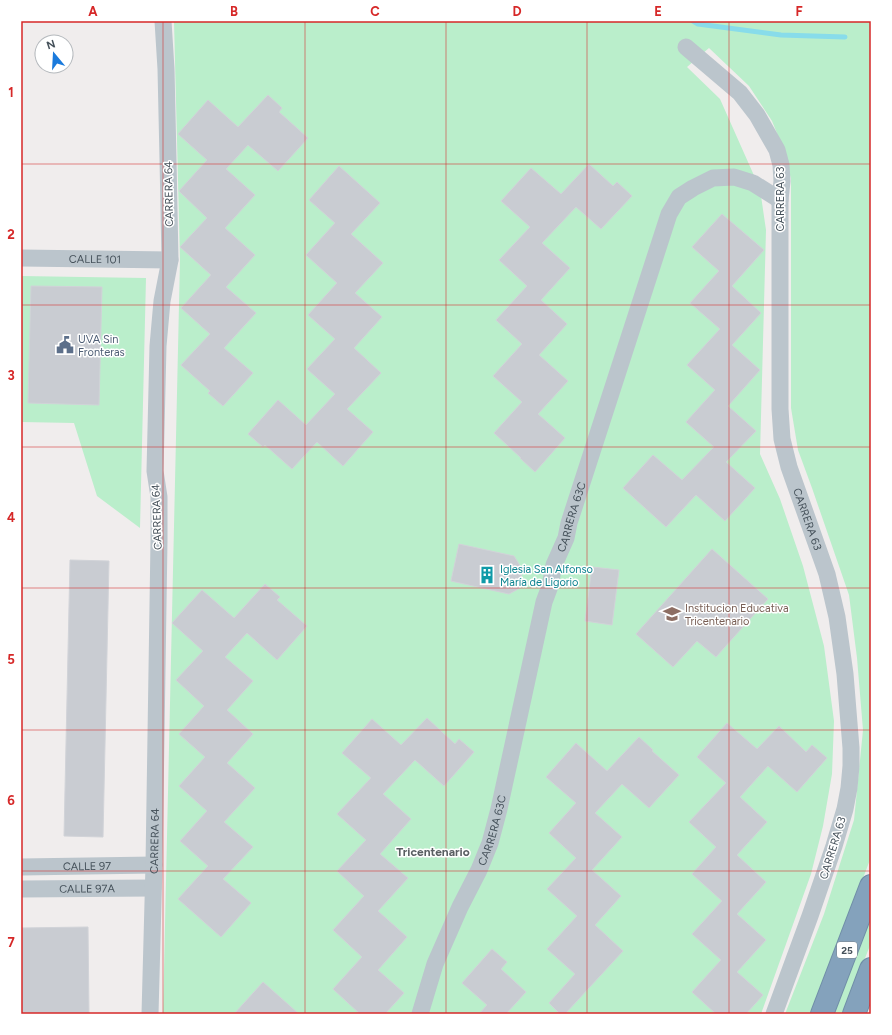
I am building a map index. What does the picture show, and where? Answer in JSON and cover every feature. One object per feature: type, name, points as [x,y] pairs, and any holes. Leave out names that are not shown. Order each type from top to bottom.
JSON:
[{"type":"highway","name":"25","points":[[822,1014],[871,886]]},
{"type":"highway","points":[[854,1014],[871,969]]},
{"type":"street","name":"CARRERA 64","points":[[150,1014],[154,865],[159,497],[155,471],[158,346],[162,301],[170,260],[163,21]]},
{"type":"street","name":"CARRERA 63","points":[[686,47],[740,93],[757,115],[777,150],[781,165],[780,409],[782,439],[789,467],[827,574],[837,617],[845,674],[851,748],[849,788],[845,808],[808,923],[774,1014]]},
{"type":"street","name":"CARRERA 63C","points":[[420,1014],[435,964],[490,843],[499,809],[544,602],[550,586],[554,565],[566,538],[569,523],[669,214],[679,197],[713,178],[734,177],[753,183],[780,200]]},
{"type":"street","name":"CALLE 101","points":[[21,258],[170,260]]},
{"type":"street","name":"CALLE 97","points":[[21,867],[154,865]]},
{"type":"street","name":"CALLE 97A","points":[[21,889],[153,888]]},
{"type":"green space","points":[[174,21],[871,21],[871,857],[812,1014],[785,1014],[824,914],[854,820],[863,730],[857,658],[849,595],[798,450],[791,408],[791,179],[783,148],[772,121],[749,86],[709,48],[687,67],[720,99],[760,189],[766,230],[760,454],[780,499],[803,566],[824,646],[834,721],[832,774],[823,826],[811,874],[761,1014],[163,1014],[180,260]]},
{"type":"green space","points":[[21,276],[146,278],[140,528],[97,496],[74,423],[21,422]]},
{"type":"green space","points":[[871,906],[871,943],[843,1014],[830,1014]]},
{"type":"building","points":[[268,95],[282,108],[279,112],[308,138],[278,171],[248,145],[226,169],[255,195],[225,228],[255,255],[226,287],[256,313],[224,348],[253,373],[223,406],[208,393],[210,391],[181,365],[210,334],[181,308],[211,275],[180,247],[207,218],[179,191],[207,160],[178,134],[208,100],[238,127]]},
{"type":"building","points":[[589,164],[613,186],[617,182],[632,196],[601,229],[576,207],[542,243],[570,268],[541,300],[567,324],[539,355],[568,381],[538,414],[565,438],[535,472],[494,433],[522,402],[493,376],[522,344],[496,320],[527,286],[499,260],[530,227],[501,201],[531,168],[561,194]]},
{"type":"building","points":[[339,166],[380,203],[351,234],[383,263],[355,293],[382,317],[354,348],[381,373],[347,409],[373,432],[343,466],[317,442],[292,469],[265,445],[263,447],[248,434],[278,400],[306,425],[335,394],[307,369],[335,339],[308,315],[337,283],[306,255],[335,223],[309,200]]},
{"type":"building","points":[[722,214],[764,250],[732,286],[761,313],[732,345],[760,370],[728,406],[756,431],[726,462],[755,488],[725,521],[696,495],[666,527],[623,488],[653,455],[682,480],[714,447],[686,422],[715,390],[687,365],[720,329],[690,303],[719,271],[692,247]]},
{"type":"building","name":"UVA Sin Fronteras","points":[[31,286],[102,287],[99,405],[28,403]]},
{"type":"building","name":"Iglesia San Alfonso María de Ligorio","points":[[459,544],[514,556],[522,569],[520,588],[509,594],[451,581]]},
{"type":"building","name":"Institucion Educativa Tricentenario","points":[[712,549],[768,599],[716,657],[697,641],[673,667],[636,634]]},
{"type":"building","points":[[70,560],[109,561],[103,837],[64,836]]},
{"type":"building","points":[[592,567],[619,570],[612,625],[585,621]]},
{"type":"building","points":[[265,584],[280,597],[277,600],[307,626],[277,660],[247,633],[225,657],[253,681],[227,710],[253,734],[227,763],[255,788],[224,822],[253,847],[223,879],[251,903],[221,937],[178,899],[208,866],[180,841],[207,811],[179,786],[205,757],[179,734],[204,706],[176,680],[203,651],[172,623],[202,590],[234,618]]},
{"type":"building","points":[[427,718],[455,744],[459,739],[474,752],[444,786],[415,760],[383,794],[411,819],[380,854],[408,878],[378,911],[407,937],[378,970],[404,993],[385,1014],[360,1014],[333,989],[362,957],[333,930],[364,896],[337,871],[366,840],[337,814],[371,778],[342,753],[372,719],[401,745]]},
{"type":"building","points":[[727,723],[757,749],[779,726],[806,752],[812,745],[827,758],[797,792],[768,766],[740,797],[767,822],[737,855],[766,882],[737,914],[766,940],[737,972],[763,995],[746,1014],[716,1014],[692,992],[721,960],[692,934],[722,901],[692,874],[716,847],[689,822],[726,783],[697,757]]},
{"type":"building","points":[[639,737],[679,775],[649,808],[622,784],[595,813],[622,837],[592,870],[621,896],[595,925],[623,951],[565,1014],[560,1014],[549,1003],[575,974],[547,949],[577,916],[547,889],[576,858],[549,833],[576,803],[546,777],[576,743],[607,771]]},
{"type":"building","points":[[88,927],[89,1014],[21,1014],[21,928]]},
{"type":"building","points":[[492,949],[507,962],[501,969],[526,992],[506,1014],[479,1014],[487,1005],[462,983]]},
{"type":"building","points":[[263,982],[299,1014],[234,1014]]},
{"type":"waterway","points":[[693,21],[698,24],[781,35],[845,37]]},
{"type":"place","name":"UVA Sin Fronteras","points":[[65,345]]},
{"type":"place","name":"Iglesia San Alfonso María de Ligorio","points":[[487,575]]},
{"type":"place","name":"Institucion Educativa Tricentenario","points":[[672,614]]},
{"type":"district","name":"Tricentenario","points":[[433,852]]}]
